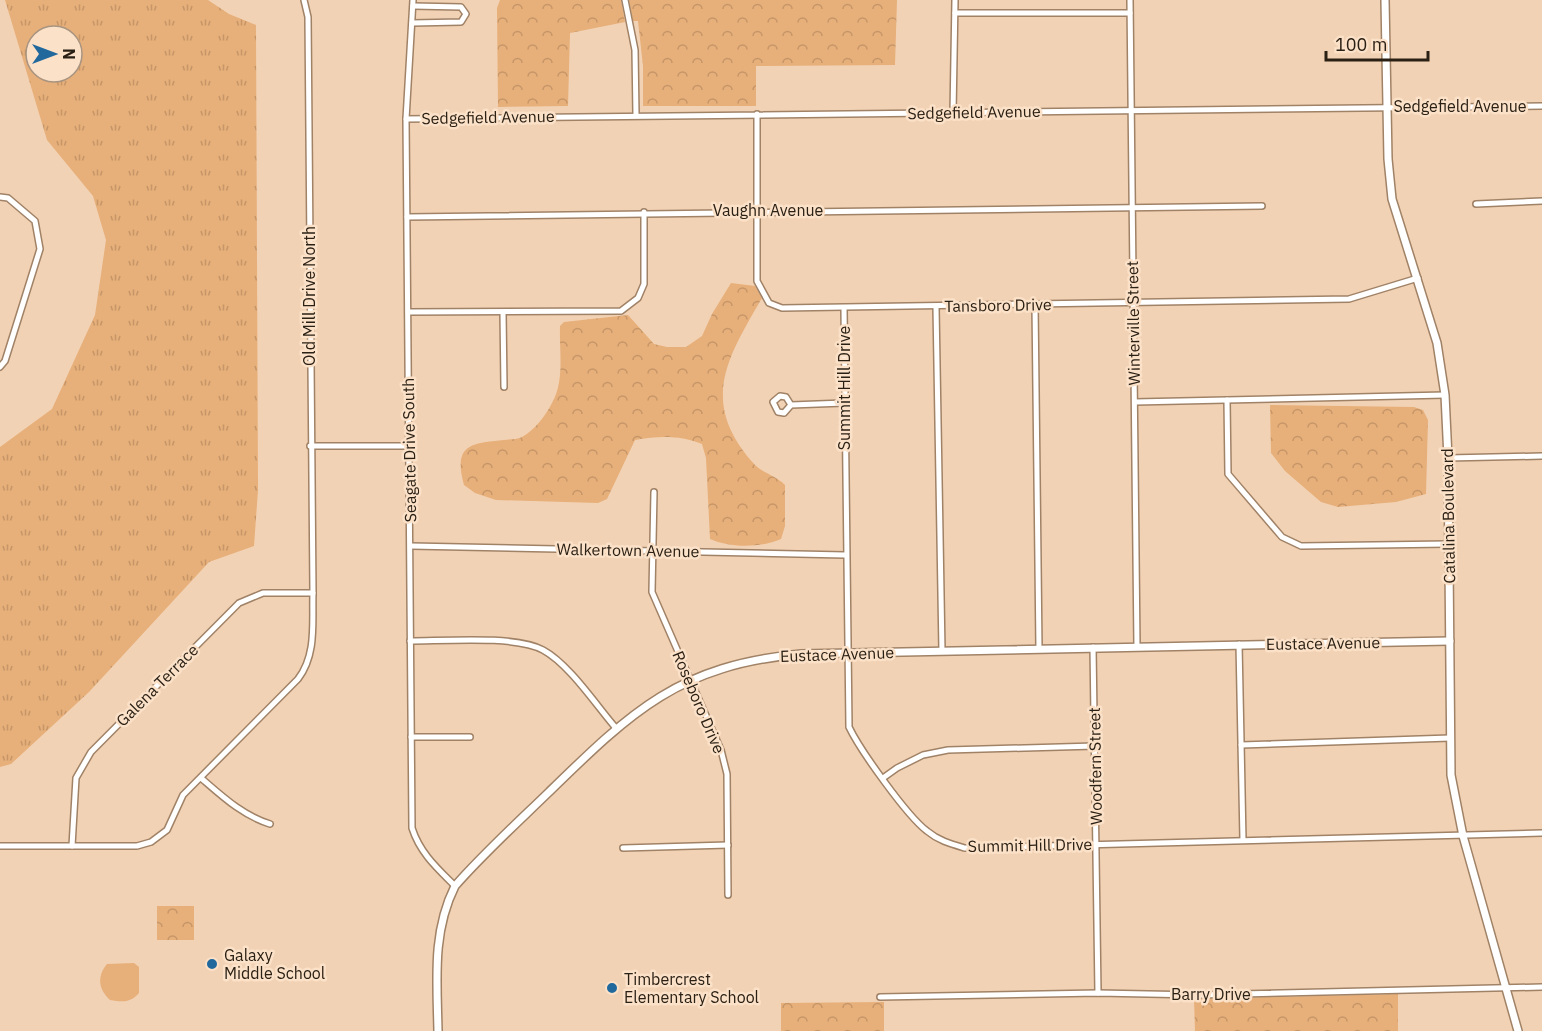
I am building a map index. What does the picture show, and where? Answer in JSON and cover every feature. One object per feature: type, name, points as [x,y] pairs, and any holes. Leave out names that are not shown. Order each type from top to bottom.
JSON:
[{"type":"street","name":"Old Mill Drive North","points":[[0,846],[137,846],[151,842],[167,830],[183,795],[305,671],[312,646],[313,593],[308,17],[304,0]]},
{"type":"street","points":[[625,0],[635,50],[636,115]]},
{"type":"street","points":[[953,113],[955,0]]},
{"type":"street","name":"Winterville Street","points":[[1130,0],[1130,208],[1135,402],[1137,647]]},
{"type":"street","name":"Catalina Boulevard","points":[[1385,0],[1386,107],[1392,199],[1437,343],[1445,395],[1448,458],[1450,738],[1456,809],[1518,1031]]},
{"type":"street","points":[[412,23],[461,22],[466,14],[461,7],[413,3]]},
{"type":"street","name":"Seagate Drive South","points":[[413,3],[406,118],[412,828],[417,844],[455,886]]},
{"type":"street","points":[[954,12],[1130,13]]},
{"type":"street","name":"Sedgefield Avenue","points":[[406,118],[1542,106]]},
{"type":"street","name":"Tansboro Drive","points":[[757,114],[757,281],[769,303],[782,308],[1349,299],[1418,278]]},
{"type":"street","points":[[0,197],[8,198],[35,221],[40,249],[5,362],[0,367]]},
{"type":"street","points":[[1476,204],[1542,201]]},
{"type":"street","name":"Vaughn Avenue","points":[[407,217],[757,210],[1262,206]]},
{"type":"street","points":[[408,312],[621,311],[638,298],[644,284],[644,212]]},
{"type":"street","points":[[1035,304],[1039,649]]},
{"type":"street","points":[[936,307],[942,651]]},
{"type":"street","name":"Summit Hill Drive","points":[[844,308],[846,652],[849,727],[883,778],[926,831],[946,843],[966,848],[1095,843],[1542,834]]},
{"type":"street","points":[[503,312],[504,387]]},
{"type":"street","points":[[1135,402],[1445,395]]},
{"type":"street","points":[[1227,400],[1228,474],[1282,537],[1302,546],[1448,544]]},
{"type":"street","points":[[791,405],[844,404]]},
{"type":"street","points":[[310,446],[409,446]]},
{"type":"street","points":[[1448,458],[1542,456]]},
{"type":"street","name":"Roseboro Drive","points":[[654,492],[651,550],[652,592],[721,750],[727,774],[728,895]]},
{"type":"street","name":"Walkertown Avenue","points":[[411,546],[845,555]]},
{"type":"street","name":"Galena Terrace","points":[[72,846],[76,778],[91,752],[239,603],[263,593],[313,593]]},
{"type":"street","name":"Eustace Avenue","points":[[438,1031],[437,940],[446,904],[455,886],[615,728],[654,699],[690,679],[760,658],[846,652],[1450,640]]},
{"type":"street","points":[[410,641],[512,642],[544,650],[558,661],[615,728]]},
{"type":"street","points":[[1239,645],[1243,840]]},
{"type":"street","name":"Woodfern Street","points":[[1093,647],[1098,993]]},
{"type":"street","points":[[411,737],[470,737]]},
{"type":"street","points":[[1241,745],[1450,738]]},
{"type":"street","points":[[883,778],[923,755],[948,750],[1095,746]]},
{"type":"street","points":[[201,778],[248,816],[270,824]]},
{"type":"street","points":[[623,848],[728,845]]},
{"type":"street","name":"Barry Drive","points":[[880,997],[1098,993],[1198,995],[1542,987]]},
{"type":"green space","points":[[5,0],[208,0],[229,14],[256,25],[258,490],[254,546],[209,562],[89,692],[11,764],[0,767],[0,447],[52,409],[95,315],[106,240],[93,196],[47,140],[30,84],[84,84],[84,24],[24,24],[24,63]]},
{"type":"green space","points":[[500,0],[621,0],[625,22],[570,33],[568,106],[498,107],[497,8]]},
{"type":"green space","points":[[629,0],[897,0],[895,65],[756,66],[756,106],[643,106],[643,66],[638,21],[633,21]]},
{"type":"green space","points":[[731,283],[755,286],[762,298],[729,362],[724,382],[723,401],[727,421],[738,443],[755,465],[785,485],[785,526],[781,539],[745,546],[710,539],[706,458],[702,444],[685,439],[661,437],[635,440],[607,499],[598,503],[496,500],[475,493],[464,485],[461,462],[467,449],[482,443],[522,437],[535,427],[549,408],[559,385],[560,326],[564,322],[628,315],[654,344],[686,347],[702,336]]},
{"type":"green space","points":[[1270,405],[1414,407],[1423,410],[1428,420],[1426,494],[1396,502],[1338,507],[1321,502],[1285,471],[1271,453]]},
{"type":"green space","points":[[157,906],[194,906],[194,940],[157,940]]},
{"type":"green space","points":[[134,963],[139,967],[139,993],[126,1001],[110,1000],[100,982],[107,964]]},
{"type":"green space","points":[[1398,994],[1398,1031],[1195,1031],[1194,999]]},
{"type":"green space","points":[[884,1002],[884,1031],[781,1031],[781,1003]]},
{"type":"place","name":"Galaxy Middle School","points":[[212,964]]},
{"type":"place","name":"Timbercrest Elementary School","points":[[612,988]]}]
